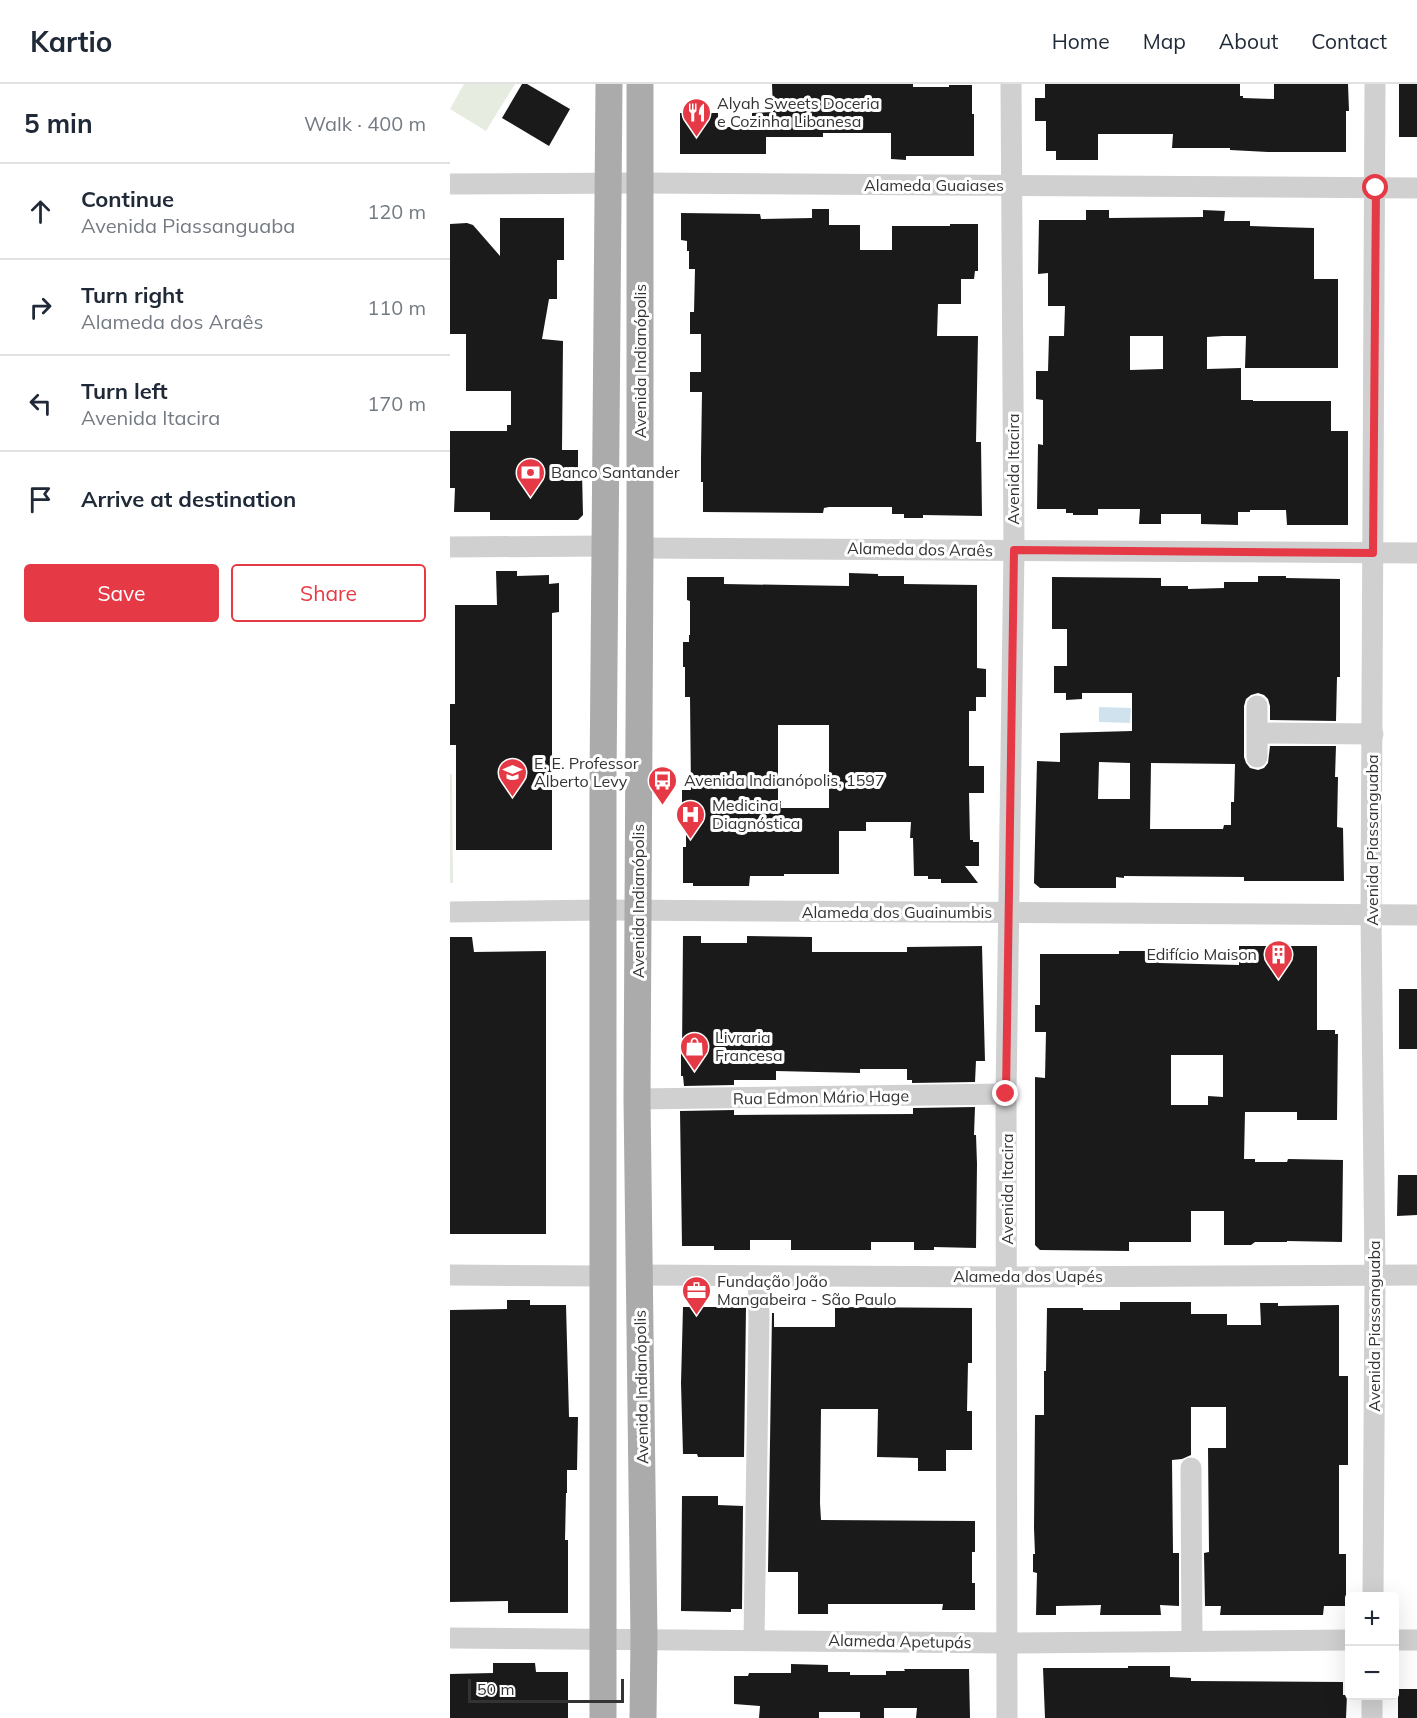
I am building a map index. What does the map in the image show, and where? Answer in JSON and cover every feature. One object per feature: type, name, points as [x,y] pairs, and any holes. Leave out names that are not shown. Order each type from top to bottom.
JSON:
[{"type":"main road","name":"Avenida Indianópolis","points":[[603,1718],[603,782],[609,84]]},
{"type":"main road","name":"Avenida Indianópolis","points":[[640,84],[640,548],[636,1099],[644,1639],[643,1718]]},
{"type":"street","name":"Avenida Itacira","points":[[1007,1718],[1006,1094],[1014,550],[1011,84]]},
{"type":"street","name":"Avenida Piassanguaba","points":[[1373,1592],[1375,1275],[1371,915],[1375,84]]},
{"type":"street","name":"Alameda Guaiases","points":[[450,184],[1417,188]]},
{"type":"street","points":[[450,547],[606,546]]},
{"type":"street","name":"Alameda dos Araês","points":[[640,548],[1417,553]]},
{"type":"street","points":[[1257,706],[1257,757]]},
{"type":"street","points":[[1257,733],[1372,734]]},
{"type":"street","name":"Alameda dos Guainumbis","points":[[450,912],[604,910],[1417,915]]},
{"type":"street","name":"Rua Edmon Mário Hage","points":[[636,1099],[1006,1094]]},
{"type":"street","points":[[450,1275],[604,1276]]},
{"type":"street","name":"Alameda dos Uapés","points":[[639,1275],[1007,1277],[1417,1275]]},
{"type":"street","points":[[754,1640],[758,1276]]},
{"type":"street","points":[[1191,1468],[1192,1641]]},
{"type":"street","name":"Alameda Apetupás","points":[[450,1638],[1007,1643],[1345,1640]]},
{"type":"street","points":[[1399,1640],[1417,1640]]},
{"type":"street","points":[[1372,1700],[1372,1718]]},
{"type":"shaded area","points":[[464,84],[515,84],[486,131],[450,109]]},
{"type":"shaded area","points":[[450,774],[452,774],[453,883],[450,883]]},
{"type":"water","points":[[1099,707],[1131,708],[1130,723],[1099,722]]},
{"type":"building","points":[[522,84],[527,84],[570,109],[549,146],[502,118]]},
{"type":"building","points":[[772,84],[913,84],[913,87],[972,85],[974,156],[906,156],[906,160],[891,159],[891,133],[823,133],[823,137],[766,137],[766,154],[680,154],[680,113],[718,113],[718,127],[752,127],[752,113],[773,112]]},
{"type":"building","points":[[1045,84],[1240,84],[1240,96],[1243,98],[1274,99],[1274,84],[1348,84],[1346,152],[1172,148],[1173,134],[1098,134],[1098,160],[1056,160],[1056,151],[1046,151],[1046,121],[1035,121],[1035,98],[1045,98]]},
{"type":"building","points":[[1399,84],[1417,84],[1417,137],[1399,137]]},
{"type":"building","points":[[812,209],[829,209],[829,225],[860,225],[860,250],[892,250],[892,226],[978,224],[978,271],[975,271],[974,279],[961,279],[961,304],[938,304],[937,336],[978,336],[976,442],[981,442],[982,516],[923,515],[923,518],[904,518],[904,514],[892,514],[892,507],[829,507],[824,508],[823,513],[703,512],[702,392],[690,392],[690,372],[701,372],[701,334],[690,334],[690,312],[694,312],[695,269],[689,269],[687,241],[681,240],[681,213],[760,214],[761,219],[812,218]]},
{"type":"building","points":[[1086,210],[1109,210],[1109,218],[1203,217],[1203,210],[1225,211],[1224,221],[1250,221],[1250,226],[1314,228],[1314,279],[1338,279],[1338,368],[1245,368],[1246,336],[1223,336],[1207,337],[1207,369],[1241,368],[1241,400],[1331,401],[1331,431],[1348,431],[1348,525],[1287,525],[1286,510],[1238,512],[1238,525],[1201,524],[1201,514],[1161,514],[1161,524],[1139,524],[1140,509],[1098,509],[1098,515],[1073,515],[1073,513],[1066,513],[1066,509],[1037,509],[1038,444],[1043,445],[1043,400],[1036,399],[1036,371],[1048,371],[1049,336],[1064,336],[1065,306],[1048,306],[1048,273],[1038,274],[1039,220],[1086,220]],"holes":[[[1130,336],[1163,336],[1163,369],[1130,370]]]},
{"type":"building","points":[[500,218],[564,218],[564,260],[557,260],[557,299],[549,299],[542,339],[563,341],[562,450],[578,450],[578,472],[582,472],[583,515],[578,520],[490,520],[490,512],[454,512],[455,488],[450,488],[450,431],[507,431],[507,425],[511,425],[511,391],[466,391],[466,334],[450,334],[450,224],[473,225],[500,256]]},
{"type":"building","name":"E. E. Professor Alberto Levy","points":[[496,571],[517,571],[517,576],[549,575],[549,584],[559,583],[559,612],[552,613],[552,850],[456,850],[456,745],[450,745],[450,704],[455,704],[455,605],[497,605]]},
{"type":"building","points":[[849,573],[904,576],[904,584],[977,585],[977,668],[986,669],[986,697],[976,697],[976,711],[969,711],[969,766],[984,766],[984,793],[969,793],[970,840],[979,842],[979,866],[965,866],[978,883],[941,883],[941,879],[914,876],[913,838],[910,838],[911,822],[866,822],[866,831],[839,831],[839,874],[750,876],[749,886],[693,886],[693,883],[683,883],[686,808],[682,808],[682,790],[691,790],[690,697],[685,697],[685,667],[683,667],[683,642],[689,642],[690,635],[687,577],[724,577],[724,584],[849,586]],"holes":[[[778,725],[829,725],[829,808],[781,808],[781,801],[778,801]]]},
{"type":"building","points":[[1258,576],[1340,579],[1340,677],[1337,677],[1336,721],[1270,720],[1268,699],[1258,693],[1251,695],[1246,699],[1244,706],[1244,757],[1250,768],[1258,770],[1264,768],[1268,763],[1270,746],[1336,746],[1337,827],[1343,828],[1344,881],[1244,881],[1244,877],[1124,876],[1124,878],[1116,877],[1116,888],[1040,888],[1034,883],[1037,761],[1060,762],[1060,733],[1132,731],[1132,693],[1082,693],[1082,699],[1066,700],[1066,693],[1054,693],[1054,666],[1067,666],[1067,629],[1052,629],[1052,577],[1161,578],[1161,586],[1188,586],[1188,589],[1224,588],[1224,582],[1258,582]],"holes":[[[1099,762],[1130,763],[1130,799],[1098,799]],[[1151,763],[1235,764],[1231,825],[1224,825],[1223,829],[1150,829]]]},
{"type":"building","points":[[683,936],[701,936],[701,943],[747,943],[747,936],[812,937],[812,952],[907,952],[907,947],[982,946],[985,1061],[976,1061],[975,1082],[912,1083],[912,1080],[907,1080],[907,1069],[860,1069],[860,1073],[776,1071],[776,1080],[734,1080],[734,1085],[684,1086],[683,1076],[681,1076]]},
{"type":"building","points":[[450,937],[472,937],[474,952],[546,951],[546,1234],[450,1234]]},
{"type":"building","points":[[1239,946],[1317,946],[1317,1030],[1335,1030],[1335,1034],[1338,1034],[1337,1120],[1297,1120],[1297,1112],[1245,1112],[1244,1159],[1255,1159],[1255,1162],[1287,1162],[1288,1159],[1343,1160],[1342,1242],[1287,1241],[1224,1245],[1224,1211],[1191,1211],[1191,1242],[1129,1242],[1129,1251],[1040,1250],[1035,1245],[1035,1077],[1045,1078],[1046,1032],[1035,1032],[1035,1005],[1040,1005],[1040,954],[1119,954],[1119,951],[1156,951],[1159,963],[1239,965]],"holes":[[[1171,1055],[1223,1055],[1223,1097],[1208,1096],[1208,1105],[1171,1105]]]},
{"type":"building","points":[[1399,989],[1417,989],[1417,1049],[1399,1049]]},
{"type":"building","points":[[975,1107],[976,1248],[934,1247],[934,1250],[914,1250],[914,1242],[871,1242],[871,1250],[791,1250],[791,1240],[750,1240],[750,1250],[714,1250],[714,1246],[682,1246],[680,1111],[734,1110],[734,1115],[913,1114],[913,1108]]},
{"type":"building","points":[[1398,1175],[1417,1175],[1417,1215],[1397,1216]]},
{"type":"building","points":[[507,1300],[530,1300],[530,1305],[566,1305],[569,1417],[578,1417],[577,1470],[567,1470],[565,1540],[568,1540],[568,1613],[508,1613],[508,1601],[450,1602],[450,1310],[507,1309]]},
{"type":"building","points":[[1120,1302],[1191,1302],[1191,1314],[1227,1314],[1227,1325],[1261,1325],[1260,1303],[1278,1303],[1278,1306],[1339,1305],[1339,1376],[1348,1376],[1348,1465],[1339,1465],[1339,1554],[1346,1554],[1345,1606],[1324,1606],[1323,1615],[1220,1615],[1221,1606],[1205,1606],[1204,1553],[1209,1552],[1208,1448],[1226,1448],[1226,1407],[1191,1407],[1191,1455],[1172,1460],[1173,1553],[1179,1553],[1179,1606],[1160,1605],[1161,1615],[1100,1615],[1101,1605],[1056,1606],[1056,1615],[1036,1615],[1037,1573],[1033,1572],[1035,1415],[1044,1415],[1047,1308],[1120,1310]]},
{"type":"building","points":[[683,1307],[746,1307],[744,1457],[698,1457],[697,1454],[683,1454],[681,1383]]},
{"type":"building","points":[[835,1307],[972,1308],[972,1363],[968,1363],[967,1411],[972,1411],[972,1450],[946,1450],[946,1471],[918,1471],[918,1458],[877,1457],[878,1409],[821,1409],[820,1503],[821,1520],[975,1521],[972,1583],[975,1583],[975,1610],[942,1610],[943,1604],[828,1604],[828,1614],[798,1614],[798,1572],[768,1572],[772,1313],[774,1313],[774,1327],[835,1327]]},
{"type":"building","points":[[682,1496],[718,1496],[718,1505],[743,1506],[742,1609],[731,1609],[731,1612],[681,1611]]},
{"type":"building","points":[[493,1663],[535,1663],[536,1672],[568,1672],[568,1718],[450,1718],[450,1674],[493,1673]]},
{"type":"building","points":[[791,1664],[828,1665],[828,1672],[850,1672],[850,1675],[886,1675],[886,1671],[905,1671],[904,1669],[969,1669],[970,1718],[916,1718],[917,1708],[884,1708],[884,1718],[860,1718],[860,1712],[819,1712],[819,1718],[759,1718],[760,1706],[734,1704],[734,1676],[748,1676],[749,1673],[791,1673]]},
{"type":"building","points":[[1128,1666],[1170,1666],[1170,1677],[1191,1678],[1191,1681],[1343,1682],[1343,1695],[1347,1700],[1346,1718],[1045,1718],[1043,1668],[1128,1668]]},
{"type":"building","points":[[1399,1689],[1417,1689],[1417,1718],[1398,1718]]},
{"type":"place","name":"Alyah Sweets Doceria e Cozinha Libanesa","points":[[696,138]]},
{"type":"place","name":"Banco Santander","points":[[530,498]]},
{"type":"place","name":"E. E. Professor Alberto Levy","points":[[513,798]]},
{"type":"place","name":"Avenida Indianópolis, 1597","points":[[663,806]]},
{"type":"place","name":"Medicina Diagnóstica","points":[[691,840]]},
{"type":"place","name":"Edifício Maison","points":[[1278,980]]},
{"type":"place","name":"Livraria Francesa","points":[[694,1072]]},
{"type":"place","name":"Fundação João Mangabeira - São Paulo","points":[[696,1316]]},
{"type":"route","points":[[1006,1094],[1014,550],[1373,553],[1376,188]]}]
